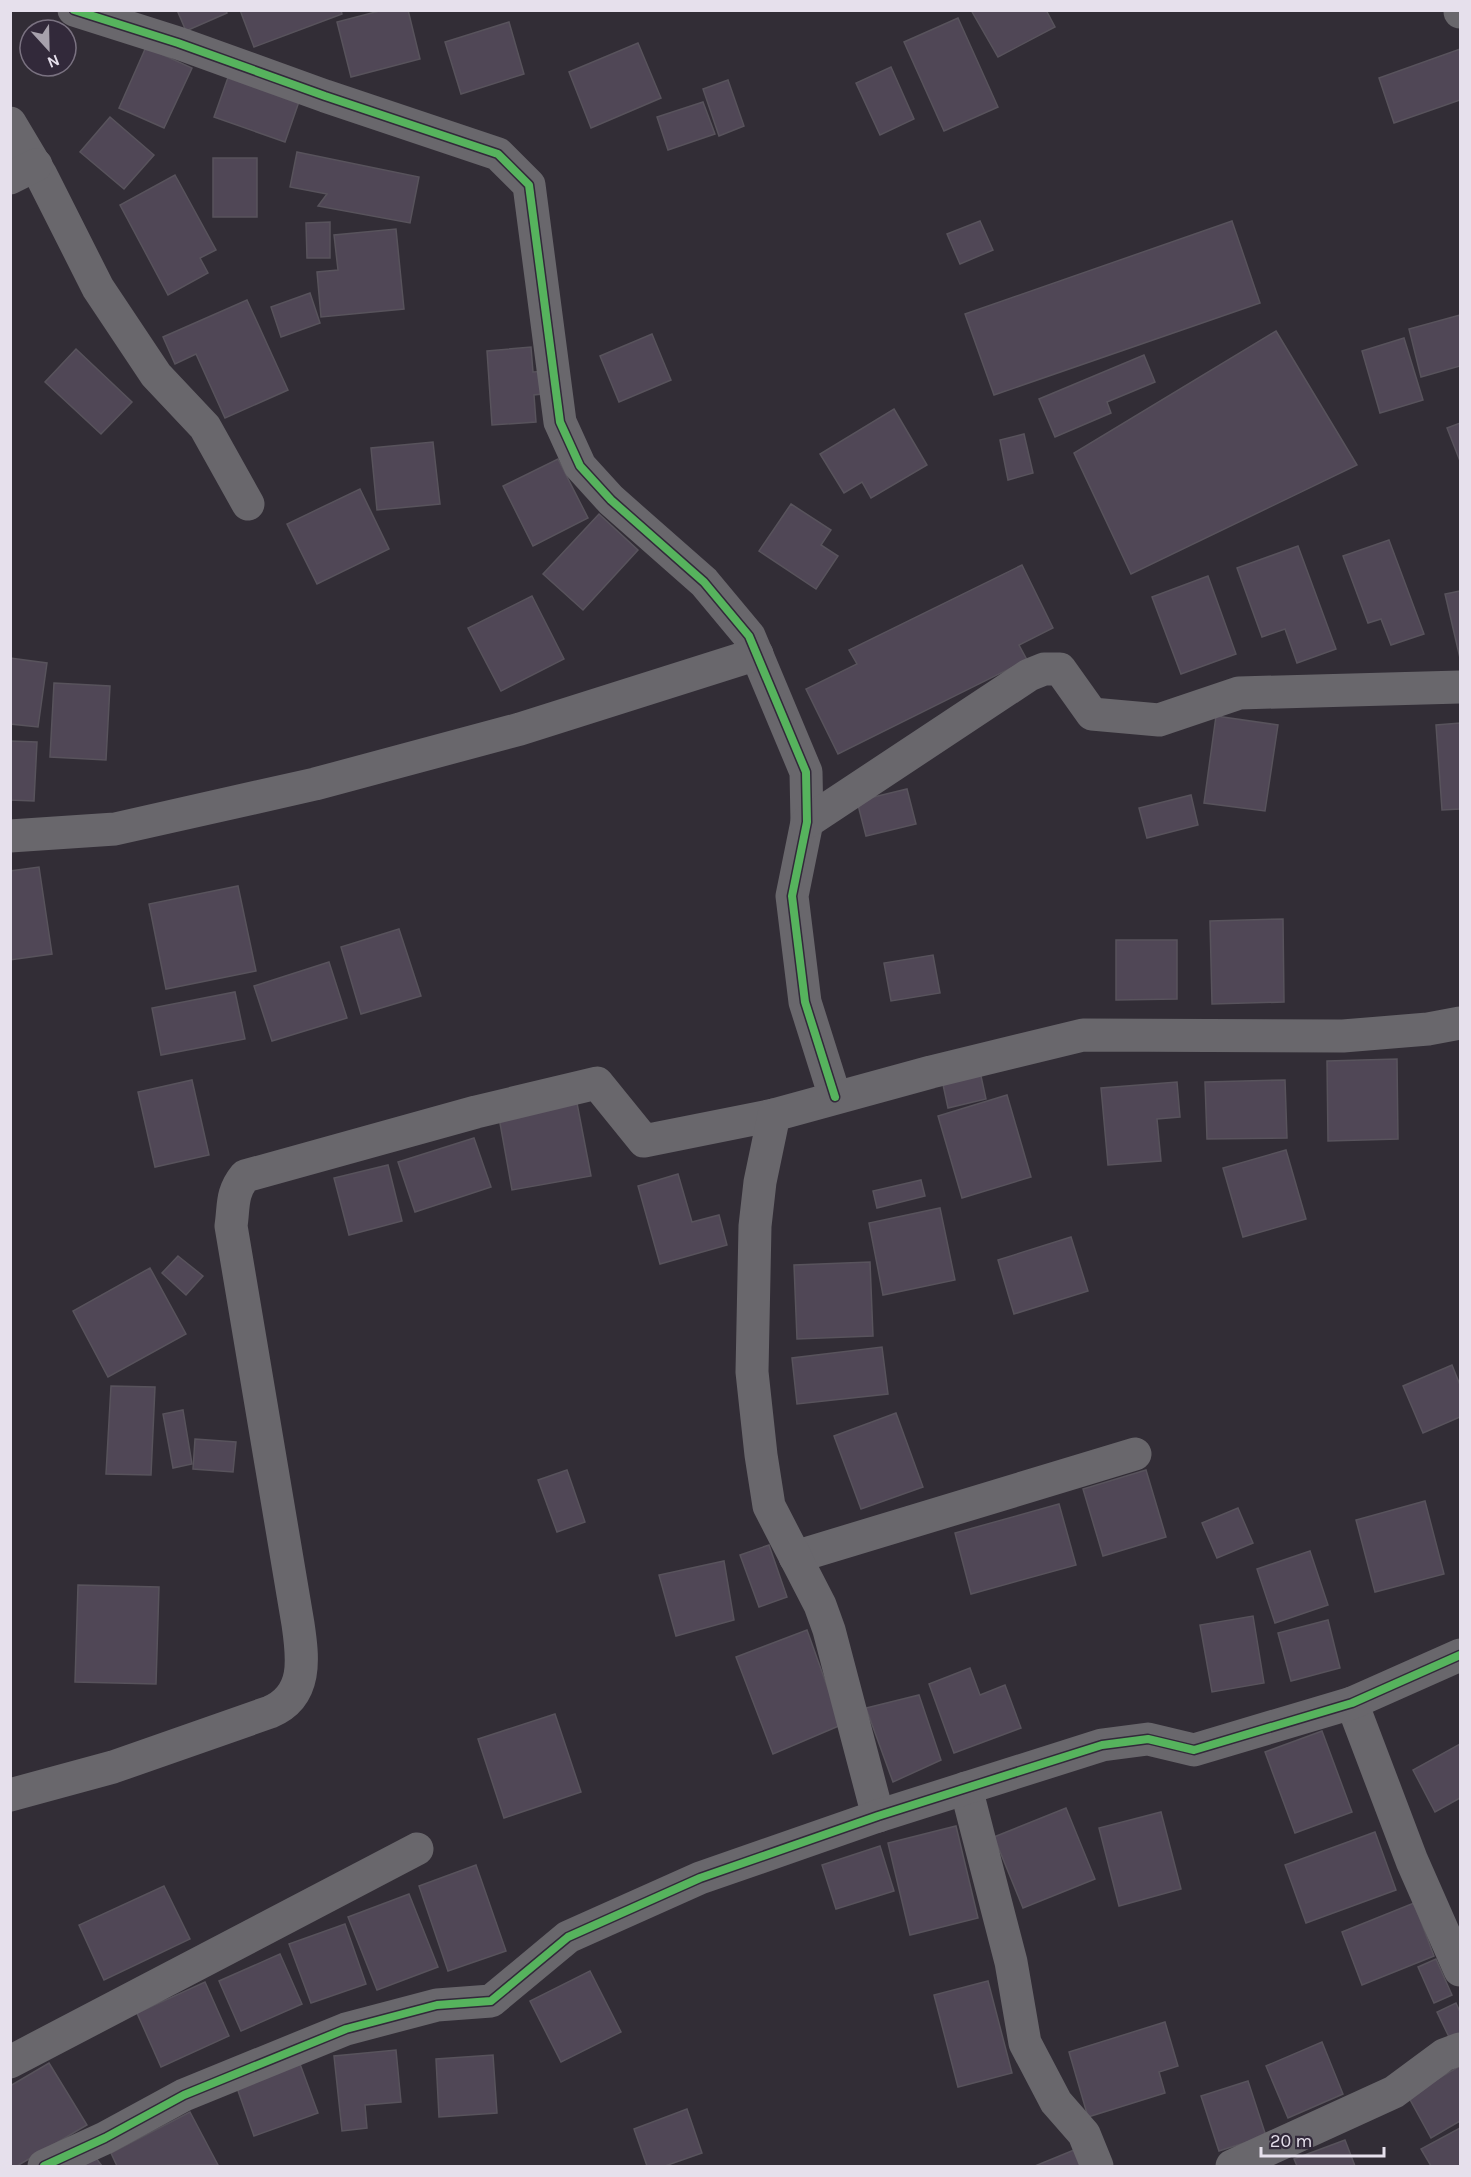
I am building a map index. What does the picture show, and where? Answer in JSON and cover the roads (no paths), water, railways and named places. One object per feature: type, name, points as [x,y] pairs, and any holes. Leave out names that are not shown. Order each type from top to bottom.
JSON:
[{"type":"street","points":[[74,10],[178,43],[325,96],[498,154],[529,185],[560,422],[580,466],[611,500],[704,582],[749,636],[806,772],[807,822],[792,896],[805,1002],[835,1097]]},
{"type":"street","points":[[10,123],[23,172],[156,375],[205,427],[248,504]]},
{"type":"street","points":[[10,836],[115,829],[315,784],[520,729],[757,654]]},
{"type":"street","points":[[807,822],[1029,675],[1044,669],[1060,669],[1092,714],[1159,720],[1239,693],[1461,687]]},
{"type":"street","points":[[10,1795],[113,1767],[270,1712],[286,1702],[296,1690],[303,1666],[301,1642],[231,1226],[232,1198],[236,1187],[245,1176],[476,1112],[597,1083],[644,1141],[774,1115],[835,1097],[1083,1035],[1343,1036],[1428,1029],[1461,1023]]},
{"type":"street","points":[[774,1115],[760,1182],[755,1226],[752,1372],[769,1506],[820,1605],[829,1630],[878,1816]]},
{"type":"street","points":[[795,1557],[1135,1454]]},
{"type":"street","points":[[44,2166],[105,2138],[184,2095],[346,2029],[437,2005],[491,2001],[568,1937],[700,1878],[878,1816],[1102,1745],[1148,1739],[1194,1750],[1352,1703],[1461,1655]]},
{"type":"street","points":[[1352,1703],[1413,1861],[1457,1953]]},
{"type":"street","points":[[966,1788],[1011,1962],[1025,2043],[1056,2102],[1083,2134],[1097,2166]]},
{"type":"street","points":[[10,2062],[417,1849]]},
{"type":"street","points":[[1232,2166],[1394,2092],[1444,2055],[1461,2049]]}]
